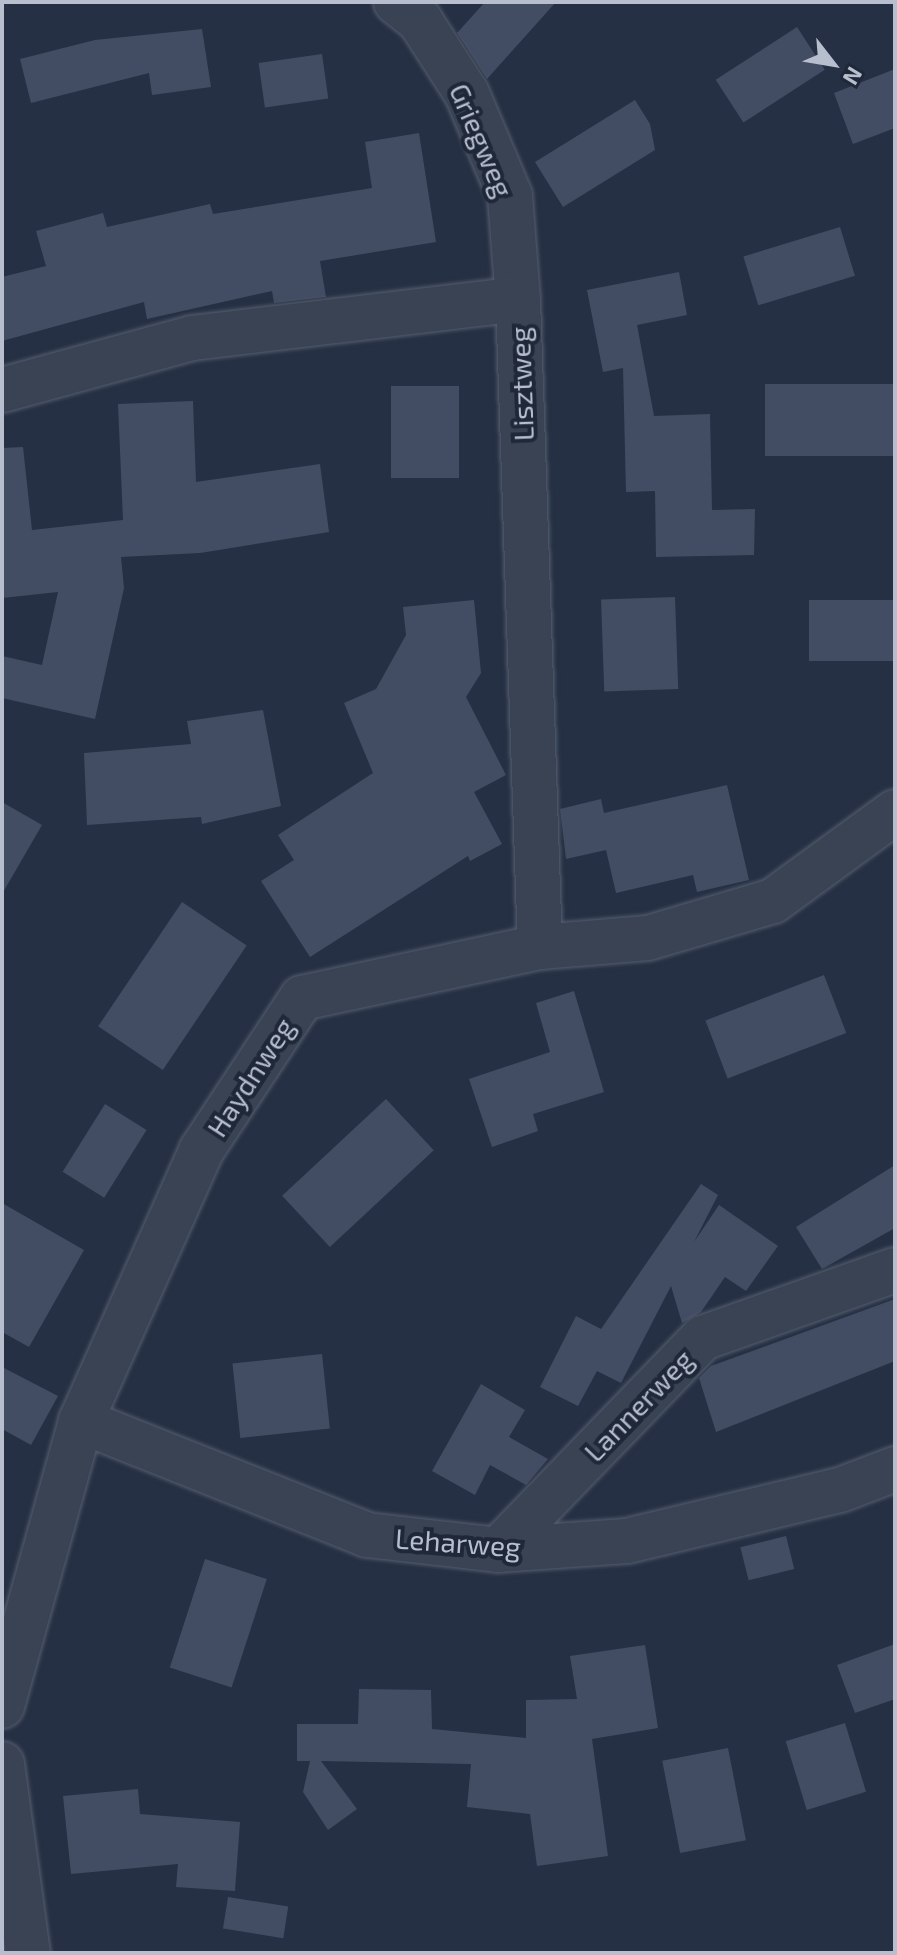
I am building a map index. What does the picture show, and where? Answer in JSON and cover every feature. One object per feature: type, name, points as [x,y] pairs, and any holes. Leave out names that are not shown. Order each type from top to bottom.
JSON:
[{"type":"street","name":"Griegweg","points":[[396,2],[420,21],[467,94],[510,196],[518,299]]},
{"type":"street","name":"Lisztweg","points":[[2,390],[192,338],[518,299],[540,947]]},
{"type":"street","name":"Haydnweg","points":[[2,1706],[81,1421],[201,1151],[302,998],[540,947],[648,938],[773,901],[895,812]]},
{"type":"street","name":"Lannerweg","points":[[498,1550],[703,1338],[895,1270]]},
{"type":"street","name":"Leharweg","points":[[81,1421],[367,1535],[498,1550],[627,1541],[840,1490],[895,1469]]},
{"type":"street","points":[[2,1764],[18,1935]]},
{"type":"building","points":[[485,2],[556,2],[487,79],[457,33]]},
{"type":"building","points":[[797,27],[825,70],[743,123],[716,80]]},
{"type":"building","points":[[202,29],[211,87],[152,95],[149,73],[31,103],[20,59],[95,40]]},
{"type":"building","points":[[322,54],[328,99],[265,107],[259,63]]},
{"type":"building","points":[[895,69],[895,128],[853,144],[834,93]]},
{"type":"building","points":[[635,100],[650,124],[655,150],[563,207],[535,162]]},
{"type":"building","points":[[419,133],[436,242],[320,261],[326,297],[274,303],[272,291],[147,319],[144,302],[2,341],[2,277],[46,266],[36,231],[103,213],[107,227],[210,204],[213,214],[372,188],[365,142]]},
{"type":"building","points":[[840,227],[855,276],[758,305],[743,257]]},
{"type":"building","points":[[679,272],[687,315],[637,325],[654,416],[710,414],[712,510],[755,509],[754,555],[656,557],[655,491],[626,492],[623,368],[603,372],[587,290]]},
{"type":"building","points":[[765,384],[895,384],[895,456],[765,456]]},
{"type":"building","points":[[391,386],[459,386],[459,478],[391,478]]},
{"type":"building","points":[[193,401],[196,482],[320,464],[329,532],[200,553],[121,557],[124,588],[95,719],[2,698],[2,656],[42,665],[58,592],[2,598],[2,448],[23,447],[32,530],[123,520],[118,404]]},
{"type":"building","points":[[675,597],[678,689],[604,692],[601,600]]},
{"type":"building","points":[[474,600],[481,673],[466,697],[506,775],[474,792],[502,844],[470,861],[468,856],[310,957],[261,881],[294,860],[278,835],[373,773],[344,703],[376,689],[406,635],[403,607]]},
{"type":"building","points":[[809,600],[895,600],[895,661],[809,661]]},
{"type":"building","points":[[263,710],[281,806],[202,824],[201,817],[87,825],[84,753],[191,744],[187,721]]},
{"type":"building","points":[[727,785],[749,880],[697,892],[693,875],[616,893],[606,850],[566,859],[560,809],[601,799],[604,813]]},
{"type":"building","points":[[2,802],[42,825],[2,894]]},
{"type":"building","points":[[182,902],[247,946],[163,1070],[98,1026]]},
{"type":"building","points":[[824,975],[846,1033],[728,1078],[705,1021]]},
{"type":"building","points":[[574,991],[604,1092],[533,1114],[538,1131],[492,1147],[469,1079],[550,1052],[536,1003]]},
{"type":"building","points":[[386,1099],[434,1150],[330,1247],[282,1196]]},
{"type":"building","points":[[105,1104],[147,1130],[104,1198],[63,1172]]},
{"type":"building","points":[[895,1165],[895,1228],[822,1269],[796,1227]]},
{"type":"building","points":[[701,1184],[718,1195],[694,1242],[719,1205],[778,1246],[746,1291],[725,1277],[701,1312],[682,1323],[671,1286],[621,1383],[597,1371],[578,1406],[540,1387],[576,1316],[601,1329]]},
{"type":"building","points":[[2,1203],[84,1250],[29,1347],[2,1332]]},
{"type":"building","points":[[895,1299],[895,1361],[716,1432],[699,1378],[711,1366]]},
{"type":"building","points":[[322,1354],[330,1429],[240,1438],[232,1363]]},
{"type":"building","points":[[2,1367],[58,1396],[31,1445],[2,1429]]},
{"type":"building","points":[[481,1384],[525,1410],[509,1437],[548,1459],[526,1485],[490,1465],[475,1495],[432,1471]]},
{"type":"building","points":[[786,1536],[794,1569],[749,1580],[740,1547]]},
{"type":"building","points":[[205,1559],[267,1579],[232,1688],[170,1667]]},
{"type":"building","points":[[895,1644],[895,1699],[855,1713],[837,1665]]},
{"type":"building","points":[[645,1645],[658,1728],[592,1739],[608,1856],[537,1866],[530,1814],[467,1807],[471,1764],[321,1761],[357,1809],[328,1830],[303,1792],[310,1761],[297,1761],[297,1724],[358,1724],[359,1689],[431,1690],[432,1729],[526,1738],[526,1700],[577,1699],[570,1656]]},
{"type":"building","points":[[845,1723],[866,1792],[807,1810],[786,1741]]},
{"type":"building","points":[[728,1748],[746,1840],[680,1853],[662,1761]]},
{"type":"building","points":[[138,1789],[140,1814],[240,1822],[235,1891],[176,1887],[178,1864],[71,1874],[63,1796]]},
{"type":"building","points":[[228,1897],[288,1907],[283,1938],[223,1929]]}]
